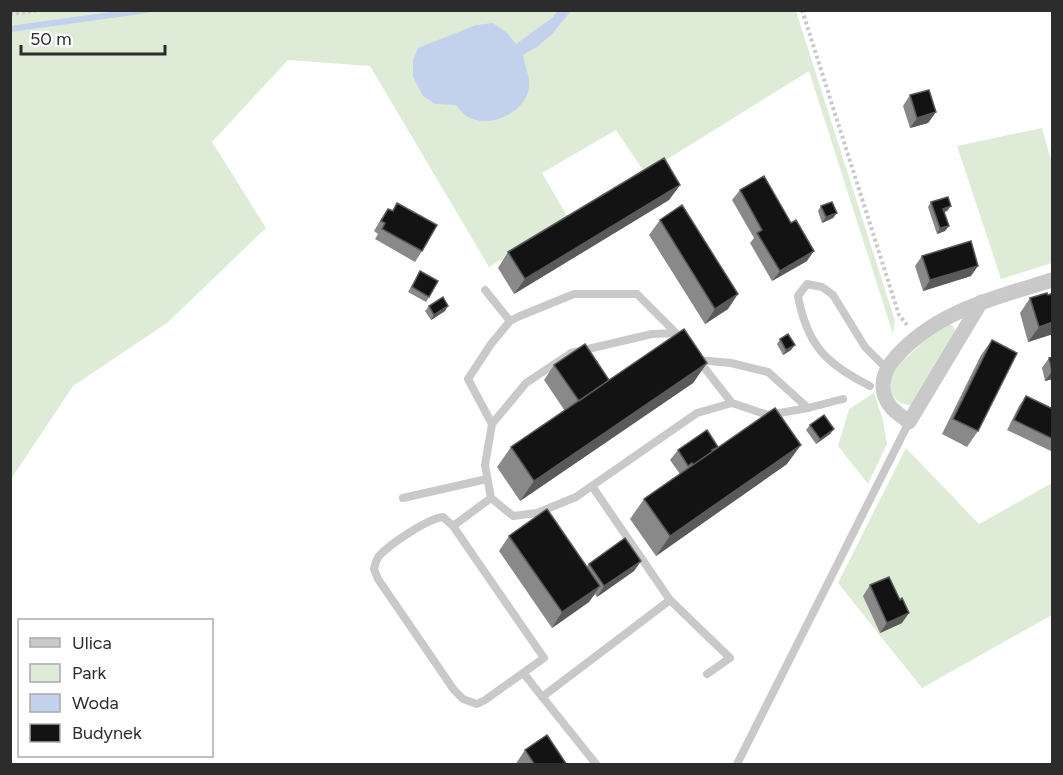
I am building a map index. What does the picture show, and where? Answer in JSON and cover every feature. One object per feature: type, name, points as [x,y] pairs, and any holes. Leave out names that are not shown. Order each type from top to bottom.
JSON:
[{"type":"street","points":[[981,302],[909,422],[891,407],[885,395],[882,380],[886,368],[915,337],[942,319],[981,302],[1053,280]]},
{"type":"lane","points":[[870,386],[833,365],[816,346],[801,314],[798,296],[807,284],[822,287],[833,295],[866,347],[886,368]]},
{"type":"lane","points":[[485,290],[510,321]]},
{"type":"lane","points":[[492,424],[468,379],[491,344],[510,321],[574,294],[637,294],[676,333],[732,403],[768,415],[843,399]]},
{"type":"lane","points":[[676,333],[652,334],[571,353],[526,383],[492,424],[485,465],[491,498],[513,516],[537,513],[576,497],[697,413],[732,403]]},
{"type":"lane","points":[[698,360],[731,363],[768,372],[808,408]]},
{"type":"lane","points":[[737,765],[909,422]]},
{"type":"lane","points":[[403,498],[487,479]]},
{"type":"lane","points":[[592,486],[670,600],[730,658],[707,675]]},
{"type":"lane","points":[[453,526],[491,498]]},
{"type":"lane","points":[[443,517],[453,526],[544,658],[524,674],[477,704],[463,699],[454,690],[378,579],[374,569],[379,556],[423,523],[433,518],[443,517]]},
{"type":"lane","points":[[542,697],[670,600]]},
{"type":"lane","points":[[524,674],[596,765]]},
{"type":"path","points":[[10,14],[40,10]]},
{"type":"path","points":[[802,10],[899,315],[915,337]]},
{"type":"green space","points":[[11,11],[796,11],[895,321],[893,334],[809,71],[645,173],[616,130],[542,173],[569,219],[489,267],[370,66],[288,60],[212,142],[266,228],[167,323],[73,386],[11,479]]},
{"type":"green space","points":[[1042,128],[1052,163],[1052,263],[1001,279],[957,146]]},
{"type":"green space","points":[[949,324],[955,330],[953,339],[915,405],[908,405],[897,400],[891,392],[890,373],[937,329]]},
{"type":"green space","points":[[874,393],[883,420],[887,444],[868,484],[838,446],[849,409]]},
{"type":"green space","points":[[906,448],[979,524],[1052,483],[1052,615],[922,688],[838,583]]},
{"type":"water","points":[[558,10],[571,11],[552,34],[523,55],[529,78],[528,92],[524,100],[511,113],[502,118],[483,121],[464,114],[456,105],[435,104],[423,96],[413,77],[413,60],[418,48],[476,25],[493,23],[507,33],[516,44],[552,18]]},
{"type":"building","points":[[929,90],[936,112],[917,118],[910,95]]},
{"type":"building","points":[[664,158],[680,185],[525,279],[508,252]]},
{"type":"building","points":[[764,176],[791,223],[796,220],[814,251],[780,271],[757,233],[762,230],[740,190]]},
{"type":"building","points":[[948,197],[951,206],[943,209],[949,226],[940,228],[931,202]]},
{"type":"building","points":[[832,202],[837,213],[826,217],[821,206]]},
{"type":"building","points":[[397,203],[437,225],[422,251],[382,229],[385,223],[381,221],[388,209],[393,211]]},
{"type":"building","points":[[682,205],[738,294],[715,309],[660,220]]},
{"type":"building","points":[[971,241],[978,266],[930,280],[922,256]]},
{"type":"building","points":[[420,271],[438,281],[429,297],[412,287]]},
{"type":"building","points":[[1047,293],[1048,295],[1053,293],[1053,322],[1039,327],[1030,298]]},
{"type":"building","points":[[443,297],[448,306],[434,315],[429,306]]},
{"type":"building","points":[[684,329],[707,363],[534,481],[511,447]]},
{"type":"building","points":[[788,334],[795,345],[786,350],[780,339]]},
{"type":"building","points":[[992,340],[1017,353],[978,431],[953,419]]},
{"type":"building","points":[[585,344],[609,380],[579,401],[554,365]]},
{"type":"building","points":[[1053,357],[1053,371],[1052,371],[1049,358]]},
{"type":"building","points":[[1026,396],[1053,409],[1053,439],[1014,420]]},
{"type":"building","points":[[775,408],[801,445],[670,536],[644,499]]},
{"type":"building","points":[[824,415],[834,429],[820,439],[810,425]]},
{"type":"building","points":[[707,430],[718,447],[693,465],[692,463],[688,466],[678,450]]},
{"type":"building","points":[[547,509],[600,586],[562,612],[509,536]]},
{"type":"building","points":[[625,538],[641,561],[604,586],[589,564]]},
{"type":"building","points":[[889,577],[909,613],[887,623],[870,585]]},
{"type":"building","points":[[547,735],[567,765],[535,765],[525,750]]},
{"type":"waterway","points":[[10,29],[147,10]]}]
